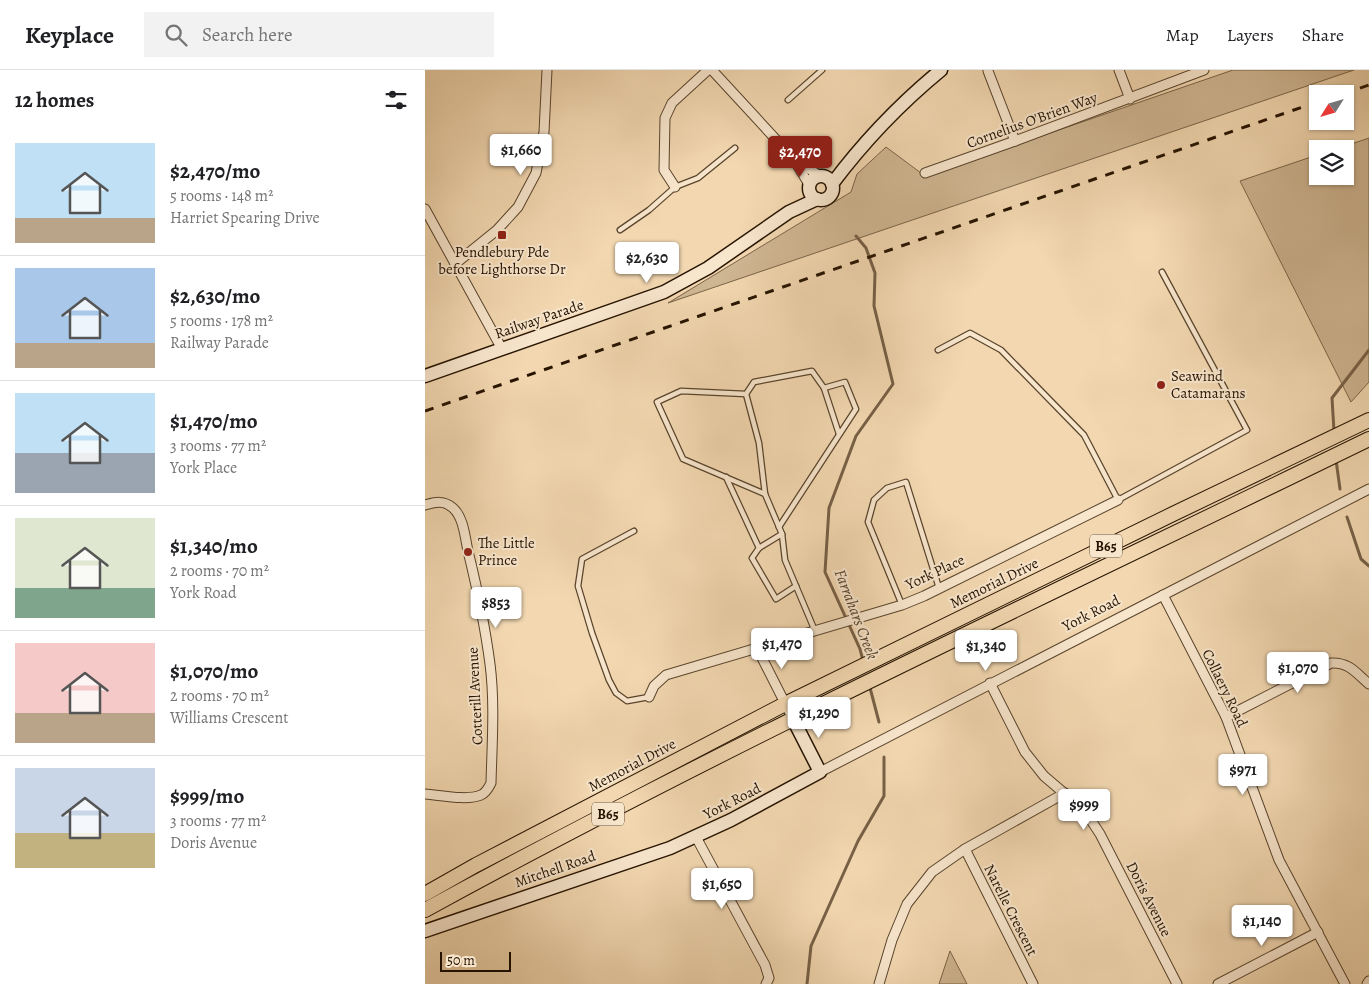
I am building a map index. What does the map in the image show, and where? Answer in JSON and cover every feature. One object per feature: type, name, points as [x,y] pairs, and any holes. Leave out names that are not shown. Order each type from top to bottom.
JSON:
[{"type":"main road","points":[[825,179],[833,189],[829,196],[822,200],[812,192],[813,179],[825,179],[850,159],[916,92],[941,70]]},
{"type":"main road","name":"Railway Parade","points":[[425,376],[671,289],[708,268],[789,212],[812,192]]},
{"type":"main road","name":"Memorial Drive","points":[[425,894],[476,865],[836,678],[1369,420]]},
{"type":"main road","name":"B65","points":[[425,910],[793,719],[1369,439]]},
{"type":"main road","points":[[793,719],[820,772]]},
{"type":"main road","name":"York Road","points":[[696,837],[820,772]]},
{"type":"main road","name":"Mitchell Road","points":[[425,931],[670,848],[696,837]]},
{"type":"street","points":[[455,264],[497,230],[518,206],[536,173],[544,132],[547,70]]},
{"type":"street","points":[[675,187],[664,170],[665,118],[672,103],[708,70]]},
{"type":"street","points":[[712,70],[794,159],[812,192]]},
{"type":"street","points":[[1119,70],[1130,99]]},
{"type":"street","name":"Cornelius O'Brien Way","points":[[925,173],[1130,99],[1204,70]]},
{"type":"street","points":[[988,71],[1015,141]]},
{"type":"street","points":[[794,159],[825,179]]},
{"type":"street","points":[[425,209],[501,349]]},
{"type":"street","name":"York Road","points":[[820,772],[1369,489]]},
{"type":"street","name":"York Place","points":[[649,697],[654,686],[666,675],[902,605],[939,589],[1118,500]]},
{"type":"street","name":"Cotterill Avenue","points":[[425,505],[445,502],[455,510],[461,521],[478,593],[490,666],[493,725],[491,783],[482,795],[467,798],[425,794]]},
{"type":"street","name":"Collaery Road","points":[[1163,595],[1226,717],[1279,860],[1345,984]]},
{"type":"street","points":[[757,648],[793,719]]},
{"type":"street","points":[[1226,717],[1331,663],[1347,665],[1369,684]]},
{"type":"street","name":"Doris Avenue","points":[[990,683],[1025,752],[1045,776],[1085,812],[1100,834],[1177,984]]},
{"type":"street","points":[[879,984],[892,940],[907,904],[932,872],[965,849],[1065,793]]},
{"type":"street","points":[[696,837],[765,965],[769,978],[766,984]]},
{"type":"street","name":"Narelle Crescent","points":[[965,849],[1033,984]]},
{"type":"street","points":[[1218,984],[1318,932]]},
{"type":"lane","points":[[787,100],[822,70]]},
{"type":"lane","points":[[620,230],[649,210],[675,187],[698,178],[735,148]]},
{"type":"lane","points":[[938,350],[969,333],[1001,350],[1084,435],[1118,500],[1247,430],[1162,272]]},
{"type":"lane","points":[[815,631],[785,560],[783,534],[765,494],[759,443],[746,394],[754,382],[812,371],[824,388],[839,434]]},
{"type":"lane","points":[[779,526],[856,409],[845,382],[824,388]]},
{"type":"lane","points":[[746,394],[681,391],[657,402],[683,459],[765,494]]},
{"type":"lane","points":[[726,477],[759,548]]},
{"type":"lane","points":[[902,605],[868,522],[874,500],[887,488],[906,482],[939,589]]},
{"type":"lane","points":[[634,531],[582,559],[578,586],[592,633],[609,680],[616,693],[627,701],[649,697]]},
{"type":"lane","points":[[783,534],[759,548],[752,558],[776,599],[796,586]]},
{"type":"shaded area","points":[[1233,70],[1354,70],[668,303],[851,192],[857,174],[886,147],[925,176]]},
{"type":"shaded area","points":[[1369,138],[1369,382],[1351,402],[1240,181],[1309,158],[1309,185],[1354,185],[1354,143]]},
{"type":"shaded area","points":[[950,951],[967,984],[939,984]]},
{"type":"waterway","name":"Farrahars Creek","points":[[856,236],[866,248],[875,273],[874,306],[893,384],[856,436],[829,508],[825,572],[860,649],[863,661]]},
{"type":"waterway","points":[[1334,431],[1332,398],[1369,350]]},
{"type":"waterway","points":[[1336,460],[1340,489]]},
{"type":"waterway","points":[[1347,517],[1361,559],[1369,566]]},
{"type":"waterway","name":"Farrahars Creek","points":[[869,684],[879,722]]},
{"type":"waterway","name":"Farrahars Creek","points":[[807,984],[811,946],[858,841],[884,796],[884,757]]},
{"type":"railway","points":[[1354,90],[1369,85]]},
{"type":"railway","points":[[425,411],[1309,105]]},
{"type":"place","name":"Pendlebury Pde before Lighthorse Dr","points":[[502,235]]},
{"type":"place","name":"Seawind Catamarans","points":[[1161,385]]},
{"type":"place","name":"The Little Prince","points":[[468,552]]}]
